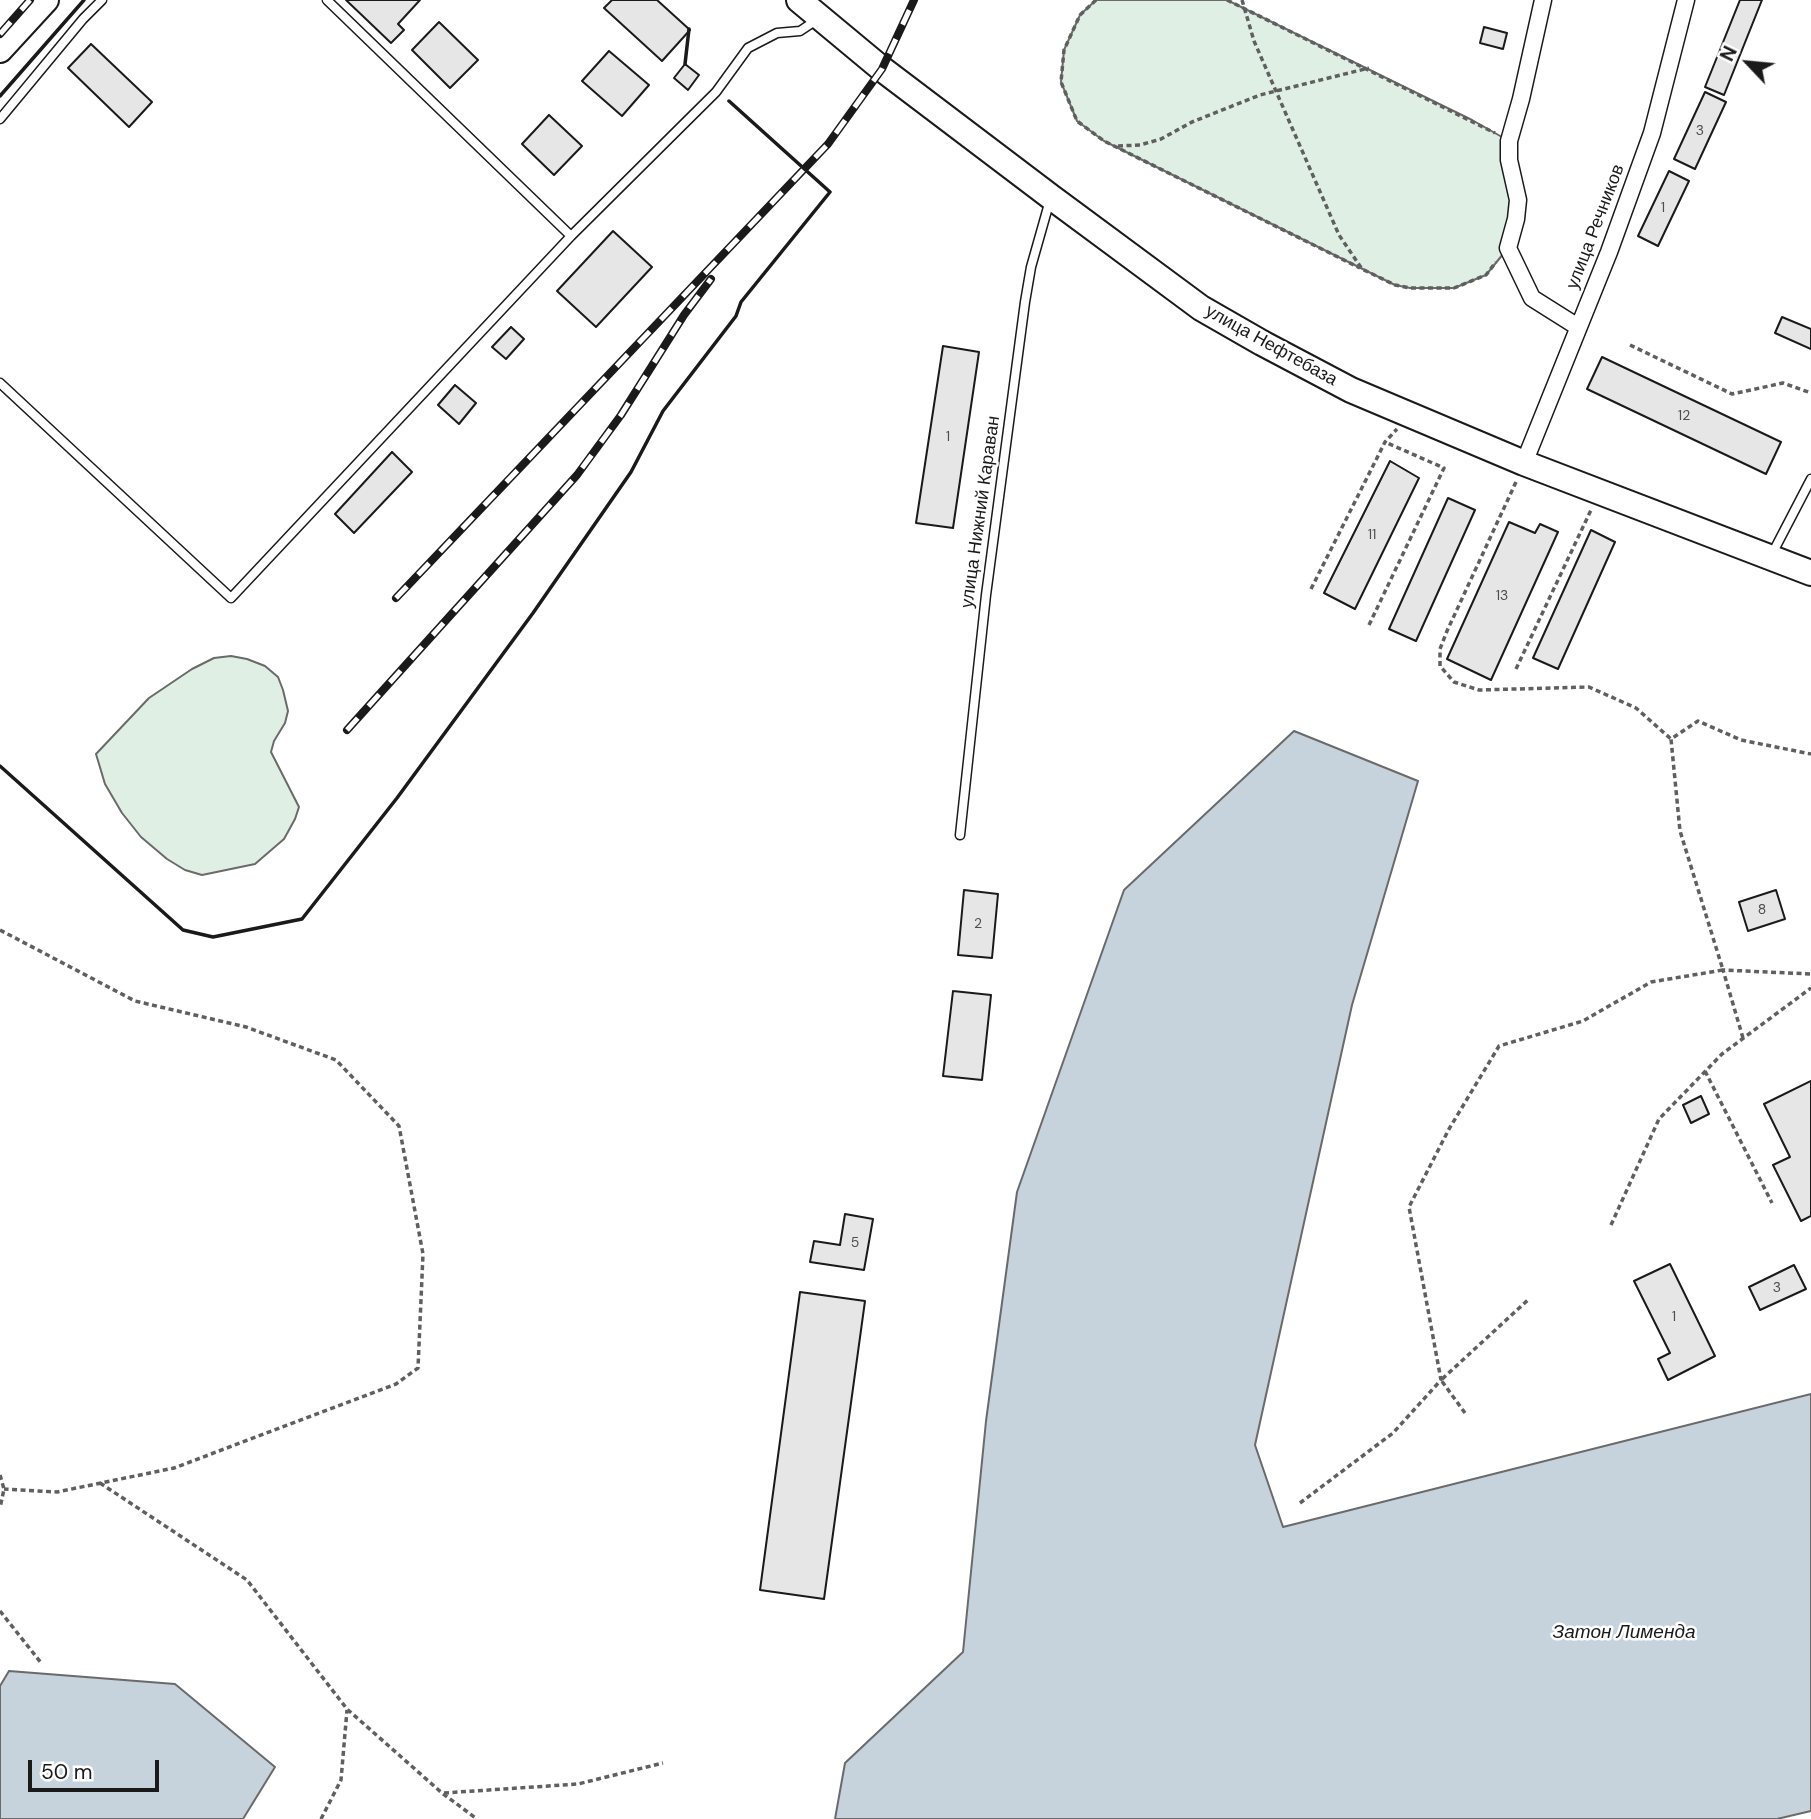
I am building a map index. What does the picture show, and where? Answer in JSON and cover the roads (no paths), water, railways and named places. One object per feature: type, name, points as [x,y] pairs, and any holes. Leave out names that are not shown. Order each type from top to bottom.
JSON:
[{"type":"main road","points":[[0,50],[46,0]]},
{"type":"main road","name":"улица Нефтебаза","points":[[799,0],[882,69],[1051,197],[1201,308],[1262,343],[1341,385],[1524,463],[1811,573]]},
{"type":"street","points":[[1543,0],[1509,141],[1509,160],[1518,200],[1508,248],[1532,298],[1578,327]]},
{"type":"street","name":"улица Речников","points":[[1524,463],[1609,252],[1652,133],[1686,0]]},
{"type":"lane","points":[[0,119],[102,0]]},
{"type":"lane","points":[[327,0],[571,236]]},
{"type":"lane","points":[[0,383],[231,598],[571,236],[716,92],[748,48],[778,33],[800,31],[821,17]]},
{"type":"lane","name":"улица Нижний Караван","points":[[960,835],[986,596],[1025,303],[1031,267],[1051,197]]},
{"type":"lane","points":[[1770,557],[1811,479]]},
{"type":"water","name":"Затон Лименда","points":[[1294,731],[1418,781],[1352,1005],[1255,1445],[1283,1527],[1811,1394],[1811,1811],[1777,1819],[835,1819],[845,1763],[963,1652],[986,1421],[1017,1192],[1124,890]]},
{"type":"water","points":[[9,1671],[175,1684],[275,1767],[243,1819],[0,1819],[0,1686]]},
{"type":"railway","points":[[0,34],[30,0]]},
{"type":"railway","points":[[396,598],[828,144],[882,69],[914,0]]},
{"type":"railway","points":[[347,730],[577,475],[621,415],[684,315],[711,279]]}]
